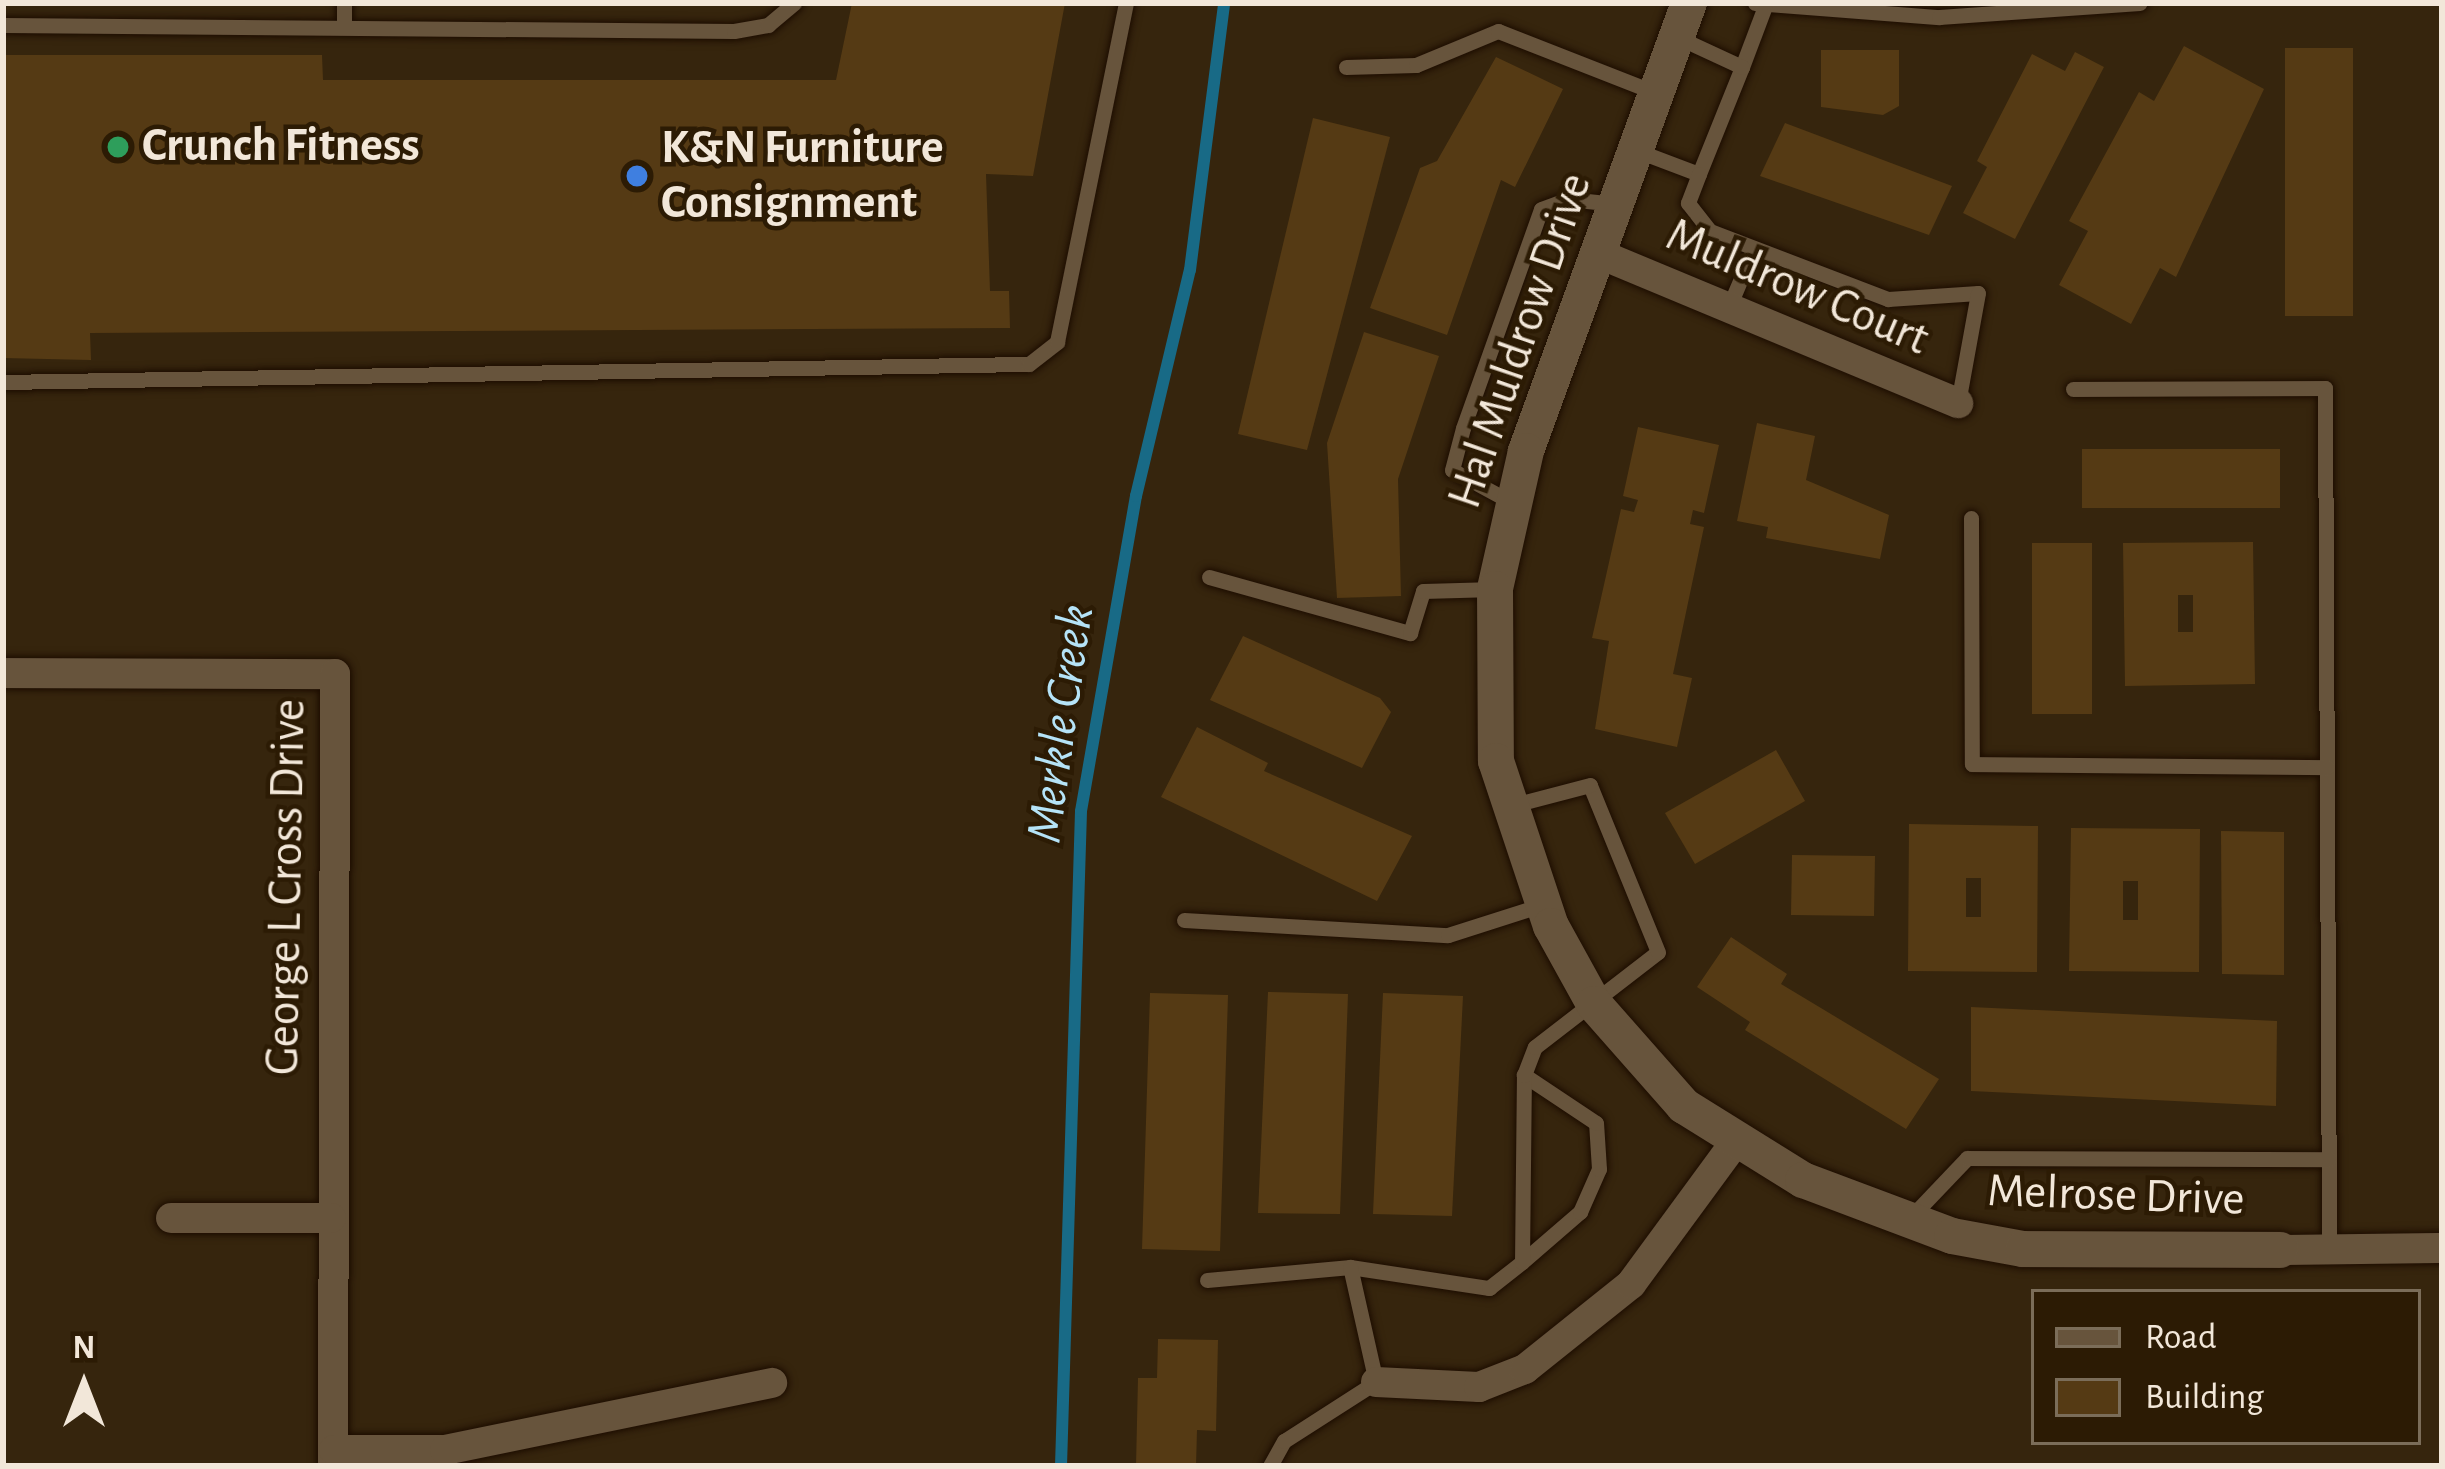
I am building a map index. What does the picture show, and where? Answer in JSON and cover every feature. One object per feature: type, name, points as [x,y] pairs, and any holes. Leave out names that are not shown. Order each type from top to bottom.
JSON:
[{"type":"street","name":"Hal Muldrow Drive","points":[[1683,20],[1511,502],[1495,589],[1491,700],[1507,807],[1542,905],[1594,1004],[1734,1144]]},
{"type":"street","name":"Muldrow Court","points":[[1602,255],[1958,404]]},
{"type":"street","name":"George L Cross Drive","points":[[3,673],[335,674],[334,1458]]},
{"type":"street","points":[[1376,1382],[1479,1387],[1572,1337],[1631,1284],[1734,1144]]},
{"type":"street","name":"Melrose Drive","points":[[1734,1144],[1907,1222],[2023,1249],[2442,1248]]},
{"type":"street","points":[[171,1217],[331,1218]]},
{"type":"street","points":[[334,1458],[445,1450],[772,1383]]},
{"type":"lane","points":[[344,3],[344,27]]},
{"type":"lane","points":[[3,25],[734,31],[768,25],[794,3]]},
{"type":"lane","points":[[3,382],[1029,364],[1057,342],[1126,3]]},
{"type":"lane","points":[[1958,404],[1978,293],[1888,299],[1693,222],[1700,175],[1742,67],[1760,5],[2140,3]]},
{"type":"lane","points":[[1683,20],[1742,67]]},
{"type":"lane","points":[[1346,67],[1417,65],[1498,31],[1657,93]]},
{"type":"lane","points":[[1638,151],[1700,175]]},
{"type":"lane","points":[[1511,502],[1452,470],[1540,209],[1568,199],[1619,204]]},
{"type":"lane","points":[[1729,309],[1754,248]]},
{"type":"lane","points":[[2073,389],[2324,388],[2330,1249]]},
{"type":"lane","points":[[1971,518],[1972,764],[2327,767]]},
{"type":"lane","points":[[1209,577],[1410,632],[1423,591],[1495,589]]},
{"type":"lane","points":[[1507,807],[1590,785],[1658,952],[1534,1047],[1524,1075],[1522,1262]]},
{"type":"lane","points":[[1184,920],[1448,935],[1542,905]]},
{"type":"lane","points":[[1207,1280],[1350,1267],[1490,1288],[1580,1212],[1599,1169],[1596,1123],[1524,1075]]},
{"type":"lane","points":[[1907,1222],[1967,1158],[2329,1159]]},
{"type":"lane","points":[[1270,1466],[1284,1441],[1376,1382],[1350,1267]]},
{"type":"building","points":[[852,3],[1065,3],[1033,176],[986,174],[990,291],[1009,291],[1010,328],[90,333],[91,360],[3,358],[3,55],[322,55],[323,80],[836,80]]},
{"type":"building","points":[[2184,46],[2264,89],[2176,277],[2160,268],[2131,324],[2059,285],[2088,231],[2069,221],[2139,92],[2154,101]]},
{"type":"building","points":[[2285,48],[2353,48],[2353,316],[2285,316]]},
{"type":"building","points":[[1821,50],[1899,50],[1899,106],[1883,115],[1821,107]]},
{"type":"building","points":[[2075,52],[2104,67],[2015,239],[1963,213],[1987,167],[1977,161],[2032,54],[2065,71]]},
{"type":"building","points":[[1496,57],[1563,89],[1515,187],[1501,180],[1447,335],[1370,308],[1420,168],[1437,161]]},
{"type":"building","points":[[1313,118],[1390,137],[1307,450],[1238,434]]},
{"type":"building","points":[[1785,123],[1952,186],[1929,235],[1760,176]]},
{"type":"building","points":[[1364,332],[1439,356],[1398,479],[1401,596],[1337,598],[1327,443]]},
{"type":"building","points":[[1757,423],[1815,436],[1806,480],[1889,515],[1880,559],[1766,538],[1768,527],[1737,521]]},
{"type":"building","points":[[1638,427],[1719,445],[1704,513],[1693,510],[1690,524],[1704,527],[1673,674],[1692,678],[1677,747],[1595,729],[1609,641],[1592,638],[1621,509],[1634,512],[1638,500],[1623,496]]},
{"type":"building","points":[[2082,449],[2280,449],[2280,508],[2082,508]]},
{"type":"building","points":[[2253,542],[2255,684],[2125,686],[2123,543]],"holes":[[[2178,595],[2193,595],[2193,632],[2178,632]]]},
{"type":"building","points":[[2032,543],[2092,543],[2092,714],[2032,714]]},
{"type":"building","points":[[1243,636],[1380,698],[1391,712],[1362,768],[1210,700]]},
{"type":"building","points":[[1197,727],[1268,763],[1264,771],[1412,836],[1377,901],[1161,797]]},
{"type":"building","points":[[1776,750],[1805,801],[1695,864],[1665,813]]},
{"type":"building","points":[[1909,824],[2038,826],[2037,972],[1908,971]],"holes":[[[1966,878],[1981,878],[1981,917],[1966,917]]]},
{"type":"building","points":[[2071,828],[2200,829],[2199,972],[2069,971]],"holes":[[[2123,881],[2138,881],[2138,920],[2123,920]]]},
{"type":"building","points":[[2221,831],[2284,832],[2284,975],[2222,974]]},
{"type":"building","points":[[1792,855],[1875,856],[1874,916],[1791,915]]},
{"type":"building","points":[[1731,937],[1787,974],[1781,984],[1939,1079],[1906,1129],[1745,1030],[1750,1022],[1697,987]]},
{"type":"building","points":[[1268,992],[1348,994],[1340,1214],[1258,1213]]},
{"type":"building","points":[[1150,993],[1228,995],[1220,1251],[1142,1249]]},
{"type":"building","points":[[1383,993],[1463,996],[1452,1216],[1373,1214]]},
{"type":"building","points":[[1971,1007],[2277,1021],[2276,1106],[1971,1091]]},
{"type":"building","points":[[1158,1339],[1218,1340],[1216,1431],[1197,1430],[1196,1466],[1136,1466],[1138,1378],[1157,1378]]},
{"type":"waterway","name":"Merkle Creek","points":[[1061,1466],[1081,811],[1136,496],[1190,270],[1224,3]]},
{"type":"place","name":"Crunch Fitness","points":[[118,147]]},
{"type":"place","name":"K&N Furniture Consignment","points":[[637,176]]}]
